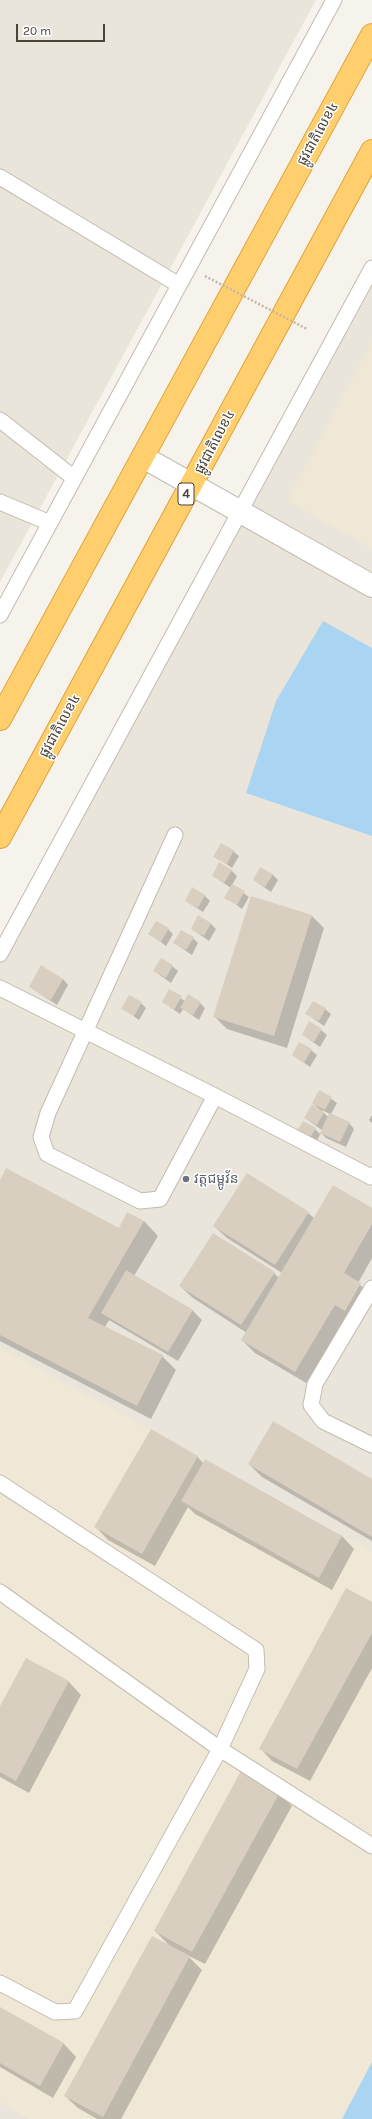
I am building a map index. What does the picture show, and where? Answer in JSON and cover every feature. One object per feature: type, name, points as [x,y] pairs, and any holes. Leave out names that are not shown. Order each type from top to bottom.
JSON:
[{"type":"highway","name":"ផ្លូវជាតិលេខ៤","points":[[0,719],[372,35]]},
{"type":"highway","name":"ផ្លូវជាតិលេខ៤","points":[[0,837],[372,151]]},
{"type":"street","points":[[143,457],[240,510],[372,586]]},
{"type":"lane","points":[[0,615],[334,0]]},
{"type":"lane","points":[[0,177],[179,285]]},
{"type":"lane","points":[[0,954],[372,268]]},
{"type":"lane","points":[[0,420],[74,478]]},
{"type":"lane","points":[[0,502],[50,523]]},
{"type":"lane","points":[[175,835],[48,1113],[41,1137],[47,1154],[140,1201],[160,1199],[215,1096]]},
{"type":"lane","points":[[0,988],[86,1030],[372,1177]]},
{"type":"lane","points":[[372,1288],[315,1384],[311,1405],[323,1421],[372,1445]]},
{"type":"lane","points":[[0,1484],[256,1650],[257,1669],[220,1749],[75,2011],[55,2012],[0,1983]]},
{"type":"lane","points":[[0,1592],[220,1749],[372,1846]]},
{"type":"path","points":[[205,276],[307,329]]},
{"type":"shaded area","points":[[0,0],[316,0],[0,582]]},
{"type":"shaded area","points":[[372,261],[372,2119],[0,2119],[0,936]]},
{"type":"shaded area","points":[[372,342],[372,549],[287,500]]},
{"type":"shaded area","points":[[0,1347],[372,1552],[372,2119],[29,2119],[0,2102]]},
{"type":"water","points":[[323,621],[372,648],[372,836],[246,793],[276,701]]},
{"type":"water","points":[[372,2062],[372,2119],[342,2119]]},
{"type":"building","points":[[221,843],[234,850],[227,864],[213,857]]},
{"type":"building","points":[[219,862],[232,870],[224,883],[212,876]]},
{"type":"building","points":[[260,867],[273,874],[265,887],[253,880]]},
{"type":"building","points":[[232,884],[245,891],[237,905],[224,898]]},
{"type":"building","points":[[192,887],[205,895],[198,908],[185,901]]},
{"type":"building","points":[[251,896],[312,915],[274,1036],[213,1017]]},
{"type":"building","points":[[198,915],[211,923],[204,936],[191,929]]},
{"type":"building","points":[[156,921],[169,928],[161,942],[148,934]]},
{"type":"building","points":[[181,930],[194,937],[186,950],[173,943]]},
{"type":"building","points":[[161,958],[173,965],[166,978],[153,971]]},
{"type":"building","points":[[41,965],[63,979],[51,1000],[29,987]]},
{"type":"building","points":[[169,989],[182,996],[174,1010],[162,1002]]},
{"type":"building","points":[[188,994],[201,1002],[193,1015],[180,1008]]},
{"type":"building","points":[[129,995],[142,1002],[134,1016],[121,1009]]},
{"type":"building","points":[[313,1001],[326,1008],[319,1021],[305,1014]]},
{"type":"building","points":[[309,1021],[322,1029],[314,1042],[302,1035]]},
{"type":"building","points":[[299,1042],[312,1049],[304,1063],[292,1055]]},
{"type":"building","points":[[319,1090],[332,1097],[325,1110],[312,1103]]},
{"type":"building","points":[[312,1104],[324,1112],[317,1125],[304,1118]]},
{"type":"building","points":[[329,1113],[350,1122],[340,1142],[320,1133]]},
{"type":"building","points":[[303,1121],[316,1128],[308,1141],[295,1134]]},
{"type":"building","points":[[6,1168],[119,1228],[127,1212],[144,1221],[88,1318],[163,1355],[137,1406],[0,1335],[0,1180]]},
{"type":"building","points":[[247,1173],[309,1212],[275,1265],[213,1226]]},
{"type":"building","points":[[333,1185],[372,1208],[372,1224],[344,1273],[361,1283],[345,1311],[335,1305],[295,1372],[241,1340]]},
{"type":"building","points":[[213,1233],[275,1272],[241,1325],[179,1286]]},
{"type":"building","points":[[126,1270],[193,1310],[168,1352],[101,1313]]},
{"type":"building","points":[[273,1421],[372,1479],[372,1537],[248,1464]]},
{"type":"building","points":[[151,1429],[198,1456],[142,1554],[94,1527]]},
{"type":"building","points":[[205,1459],[342,1536],[319,1578],[181,1501]]},
{"type":"building","points":[[346,1588],[372,1602],[372,1633],[297,1769],[259,1749]]},
{"type":"building","points":[[26,1658],[69,1681],[16,1781],[0,1772],[0,1706]]},
{"type":"building","points":[[241,1771],[280,1792],[192,1952],[154,1931]]},
{"type":"building","points":[[152,1936],[190,1956],[103,2117],[64,2096]]},
{"type":"building","points":[[0,2007],[64,2043],[40,2086],[0,2063]]},
{"type":"place","name":"វត្តជម្ពូវ័ន","points":[[186,1179]]}]
